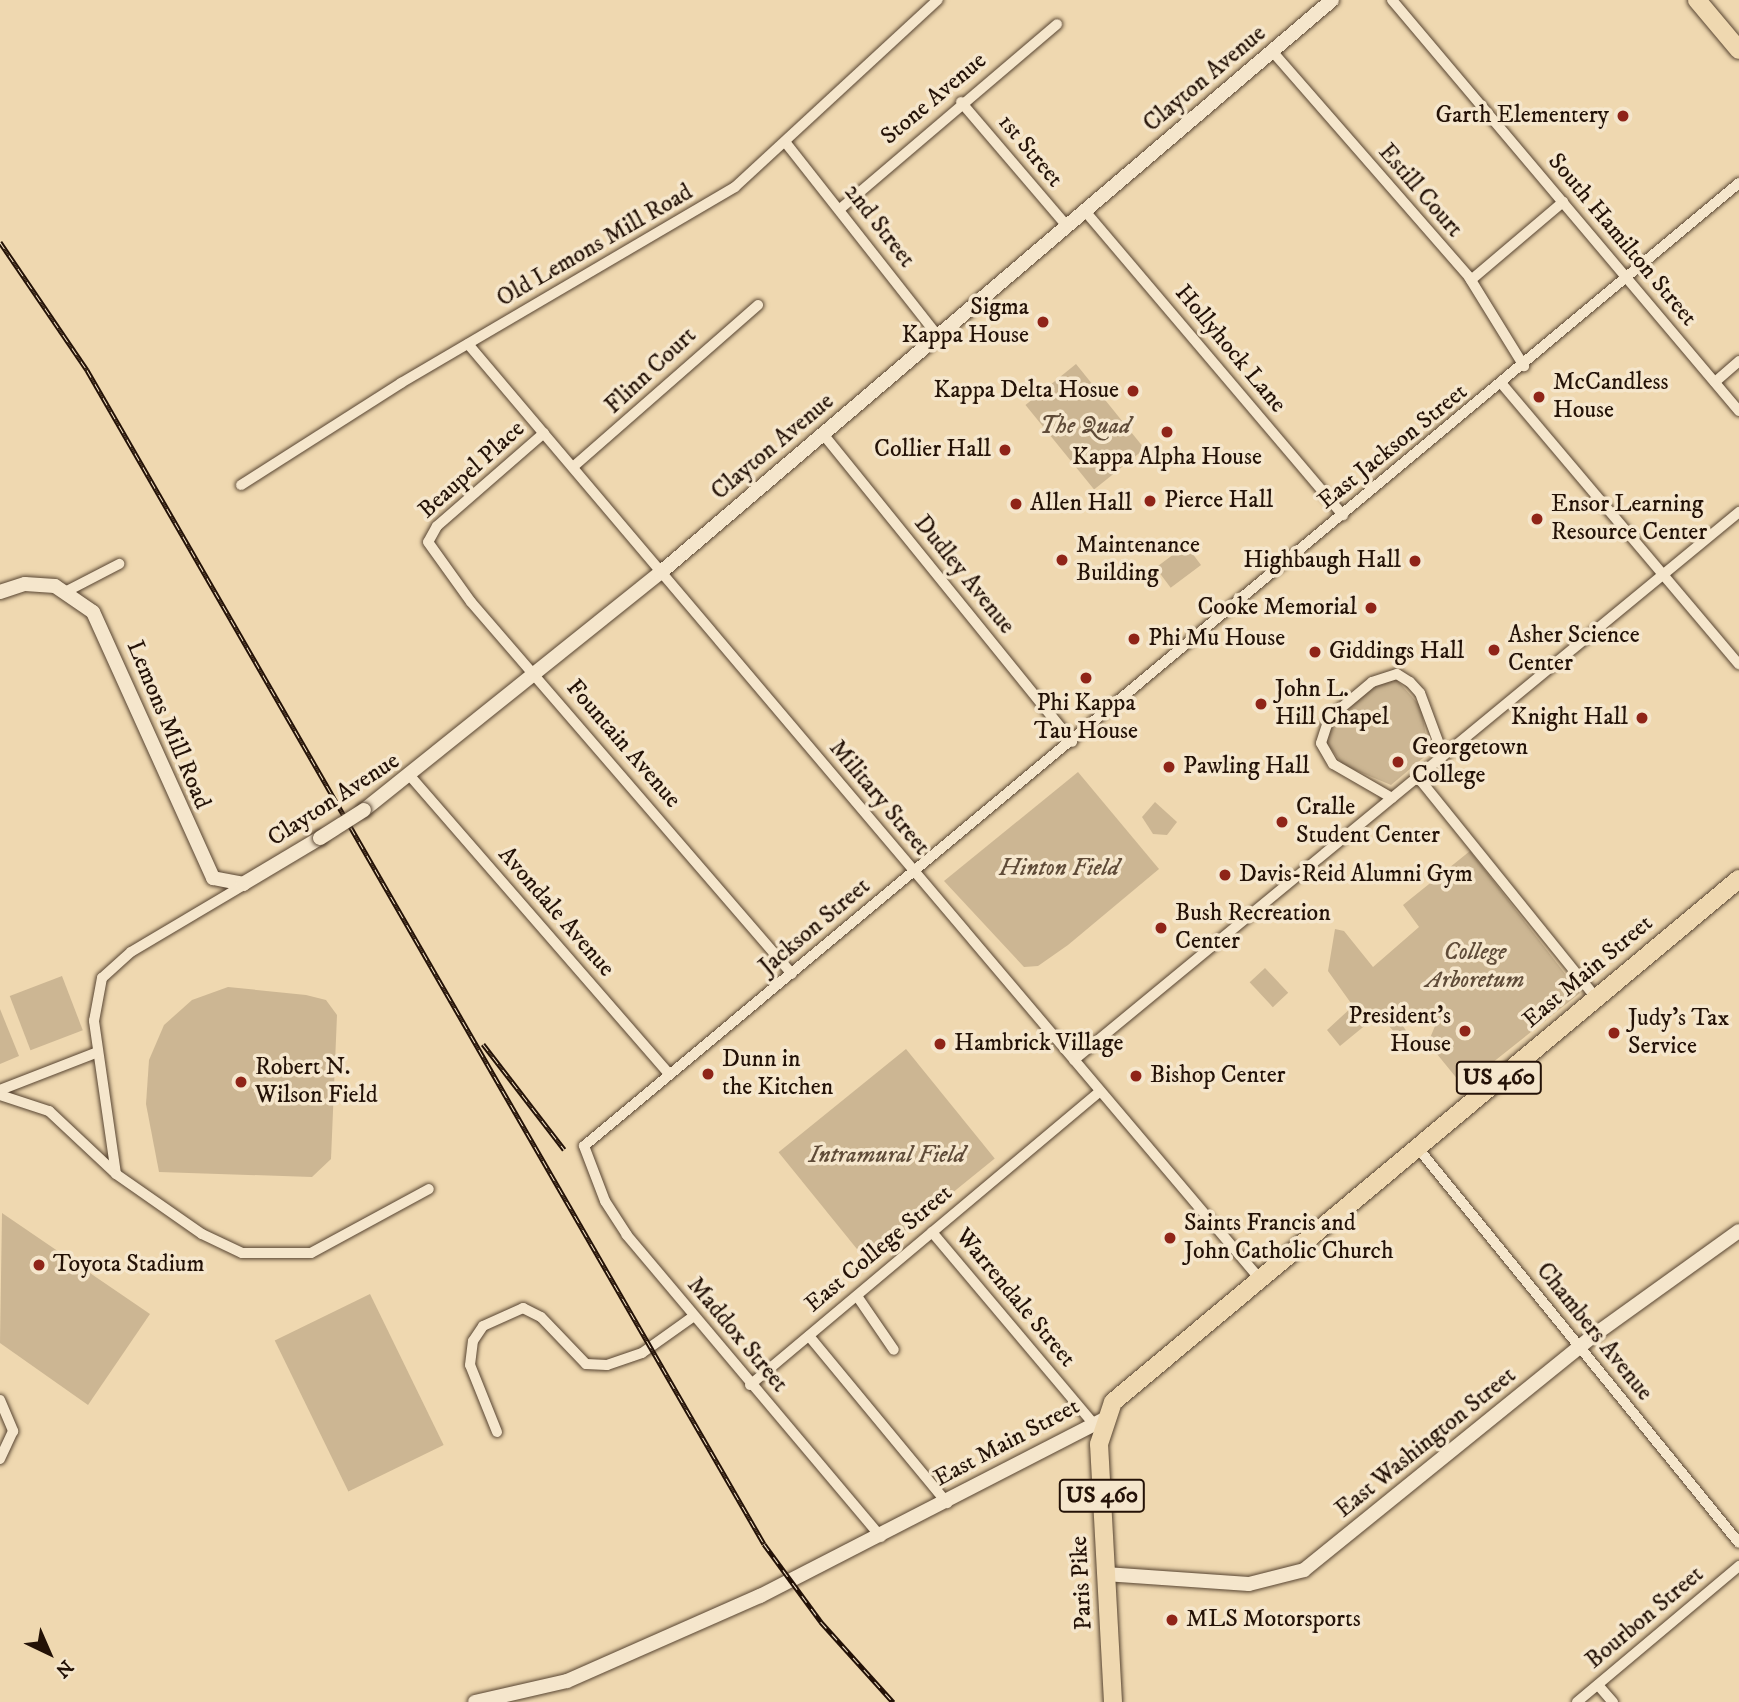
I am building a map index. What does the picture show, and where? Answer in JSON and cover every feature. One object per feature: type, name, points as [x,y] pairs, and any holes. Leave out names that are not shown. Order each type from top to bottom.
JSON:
[{"type":"main road","points":[[1701,1],[1739,50]]},
{"type":"main road","name":"East Main Street","points":[[1098,1421],[1139,1377],[1739,879]]},
{"type":"main road","name":"Paris Pike","points":[[1098,1421],[1113,1702]]},
{"type":"street","name":"Old Lemons Mill Road","points":[[241,485],[468,344],[701,211],[786,143],[938,0]]},
{"type":"street","name":"Clayton Avenue","points":[[247,883],[364,810],[411,777],[660,573],[1332,0]]},
{"type":"street","name":"South Hamilton Street","points":[[1392,0],[1739,411]]},
{"type":"street","name":"Stone Avenue","points":[[840,209],[961,102],[1057,24]]},
{"type":"street","name":"Estill Court","points":[[1272,51],[1471,280],[1524,366]]},
{"type":"street","name":"1st Street","points":[[961,102],[1067,226]]},
{"type":"street","name":"2nd Street","points":[[786,143],[938,335]]},
{"type":"street","name":"East Jackson Street","points":[[1072,742],[1524,366],[1739,183]]},
{"type":"street","points":[[1471,280],[1563,202]]},
{"type":"street","name":"Hollyhock Lane","points":[[1084,211],[1343,515]]},
{"type":"street","name":"Flinn Court","points":[[573,467],[758,305]]},
{"type":"street","name":"Military Street","points":[[468,344],[1259,1278]]},
{"type":"street","points":[[1715,382],[1739,361]]},
{"type":"street","points":[[1502,384],[1738,662]]},
{"type":"street","name":"Beaupel Place","points":[[428,538],[544,433]]},
{"type":"street","name":"Dudley Avenue","points":[[823,434],[1072,742]]},
{"type":"street","points":[[1074,1060],[1739,512]]},
{"type":"street","name":"Fountain Avenue","points":[[428,538],[471,602],[792,974]]},
{"type":"street","points":[[0,592],[39,583],[67,591],[118,564]]},
{"type":"street","name":"Lemons Mill Road","points":[[67,591],[99,622],[196,851],[219,882],[247,883]]},
{"type":"street","points":[[1392,797],[1333,764],[1321,743],[1329,718],[1372,682],[1397,674],[1410,682],[1420,693],[1443,755]]},
{"type":"street","name":"Jackson Street","points":[[584,1146],[1072,742]]},
{"type":"street","points":[[1418,776],[1596,998]]},
{"type":"street","name":"Avondale Avenue","points":[[411,777],[669,1074]]},
{"type":"street","points":[[116,1174],[98,1052],[97,992],[110,967],[247,883]]},
{"type":"street","points":[[0,1092],[98,1052]]},
{"type":"street","name":"East College Street","points":[[750,1385],[1100,1091]]},
{"type":"street","points":[[0,1092],[48,1111],[116,1174],[202,1234],[242,1253],[312,1253],[429,1189]]},
{"type":"street","name":"Maddox Street","points":[[584,1146],[626,1235],[881,1537]]},
{"type":"street","name":"Chambers Avenue","points":[[1416,1147],[1739,1544]]},
{"type":"street","name":"East Washington Street","points":[[1105,1574],[1249,1584],[1304,1570],[1579,1346],[1739,1231]]},
{"type":"street","name":"Warrendale Street","points":[[932,1232],[1098,1421]]},
{"type":"street","points":[[857,1296],[894,1350]]},
{"type":"street","points":[[497,1433],[470,1365],[473,1341],[483,1326],[523,1308],[541,1317],[586,1364],[607,1364],[642,1353],[694,1315]]},
{"type":"street","points":[[809,1336],[947,1503]]},
{"type":"street","points":[[0,1400],[13,1432],[0,1459]]},
{"type":"street","name":"East Main Street","points":[[475,1702],[589,1673],[881,1537],[1098,1421]]},
{"type":"street","name":"Bourbon Street","points":[[1577,1702],[1739,1566]]},
{"type":"street","points":[[1598,1685],[1613,1702]]},
{"type":"green space","name":"The Quad","points":[[1076,364],[1145,449],[1094,490],[1025,405]]},
{"type":"green space","points":[[1186,545],[1201,565],[1171,588],[1156,568]]},
{"type":"green space","points":[[1396,679],[1421,707],[1429,753],[1391,785],[1343,765],[1326,742],[1329,725],[1378,683]]},
{"type":"green space","name":"Hinton Field","points":[[1078,772],[1159,869],[1068,945],[1038,966],[1024,967],[944,881]]},
{"type":"green space","points":[[1155,802],[1177,822],[1167,835],[1153,834],[1142,817]]},
{"type":"green space","name":"College Arboretum","points":[[1470,851],[1580,993],[1463,1086],[1428,1043],[1435,1026],[1430,1018],[1416,1010],[1401,1023],[1407,1032],[1399,1038],[1379,1014],[1340,1046],[1327,1030],[1353,1006],[1328,971],[1335,929],[1344,931],[1373,967],[1419,927],[1403,905]]},
{"type":"green space","points":[[1265,968],[1288,993],[1273,1007],[1250,982]]},
{"type":"green space","points":[[62,976],[83,1030],[31,1050],[10,996]]},
{"type":"green space","name":"Robert N. Wilson Field","points":[[228,987],[306,995],[326,1000],[337,1015],[331,1159],[312,1177],[159,1172],[146,1104],[149,1060],[164,1025],[192,1000]]},
{"type":"green space","points":[[0,1009],[19,1056],[0,1064]]},
{"type":"green space","name":"Intramural Field","points":[[906,1049],[995,1159],[867,1262],[779,1152]]},
{"type":"green space","name":"Toyota Stadium","points":[[2,1213],[150,1314],[88,1405],[0,1343]]},
{"type":"green space","points":[[370,1294],[444,1445],[348,1491],[275,1340]]},
{"type":"railway","points":[[0,242],[87,370],[764,1544],[821,1622],[893,1702]]},
{"type":"railway","points":[[483,1044],[564,1149]]},
{"type":"place","name":"Garth Elementery","points":[[1623,116]]},
{"type":"place","name":"Sigma Kappa House","points":[[1043,322]]},
{"type":"place","name":"Kappa Delta Hosue","points":[[1133,391]]},
{"type":"place","name":"McCandless House","points":[[1539,397]]},
{"type":"place","name":"Kappa Alpha House","points":[[1167,432]]},
{"type":"place","name":"Collier Hall","points":[[1005,450]]},
{"type":"place","name":"Pierce Hall","points":[[1150,501]]},
{"type":"place","name":"Allen Hall","points":[[1016,504]]},
{"type":"place","name":"Ensor Learning Resource Center","points":[[1537,519]]},
{"type":"place","name":"Maintenance Building","points":[[1062,560]]},
{"type":"place","name":"Highbaugh Hall","points":[[1415,561]]},
{"type":"place","name":"Cooke Memorial","points":[[1371,608]]},
{"type":"place","name":"Phi Mu House","points":[[1134,639]]},
{"type":"place","name":"Asher Science Center","points":[[1494,650]]},
{"type":"place","name":"Giddings Hall","points":[[1315,652]]},
{"type":"place","name":"Phi Kappa Tau House","points":[[1086,678]]},
{"type":"place","name":"John L. Hill Chapel","points":[[1261,704]]},
{"type":"place","name":"Knight Hall","points":[[1642,718]]},
{"type":"place","name":"Georgetown College","points":[[1398,762]]},
{"type":"place","name":"Pawling Hall","points":[[1169,767]]},
{"type":"place","name":"Cralle Student Center","points":[[1282,822]]},
{"type":"place","name":"Davis-Reid Alumni Gym","points":[[1225,875]]},
{"type":"place","name":"Bush Recreation Center","points":[[1161,928]]},
{"type":"place","name":"President's House","points":[[1465,1031]]},
{"type":"place","name":"Judy's Tax Service","points":[[1614,1033]]},
{"type":"place","name":"Hambrick Village","points":[[940,1044]]},
{"type":"place","name":"Dunn in the Kitchen","points":[[708,1074]]},
{"type":"place","name":"Bishop Center","points":[[1136,1076]]},
{"type":"place","name":"Robert N. Wilson Field","points":[[241,1082]]},
{"type":"place","name":"Saints Francis and John Catholic Church","points":[[1170,1238]]},
{"type":"place","name":"Toyota Stadium","points":[[39,1265]]},
{"type":"place","name":"MLS Motorsports","points":[[1172,1620]]}]
